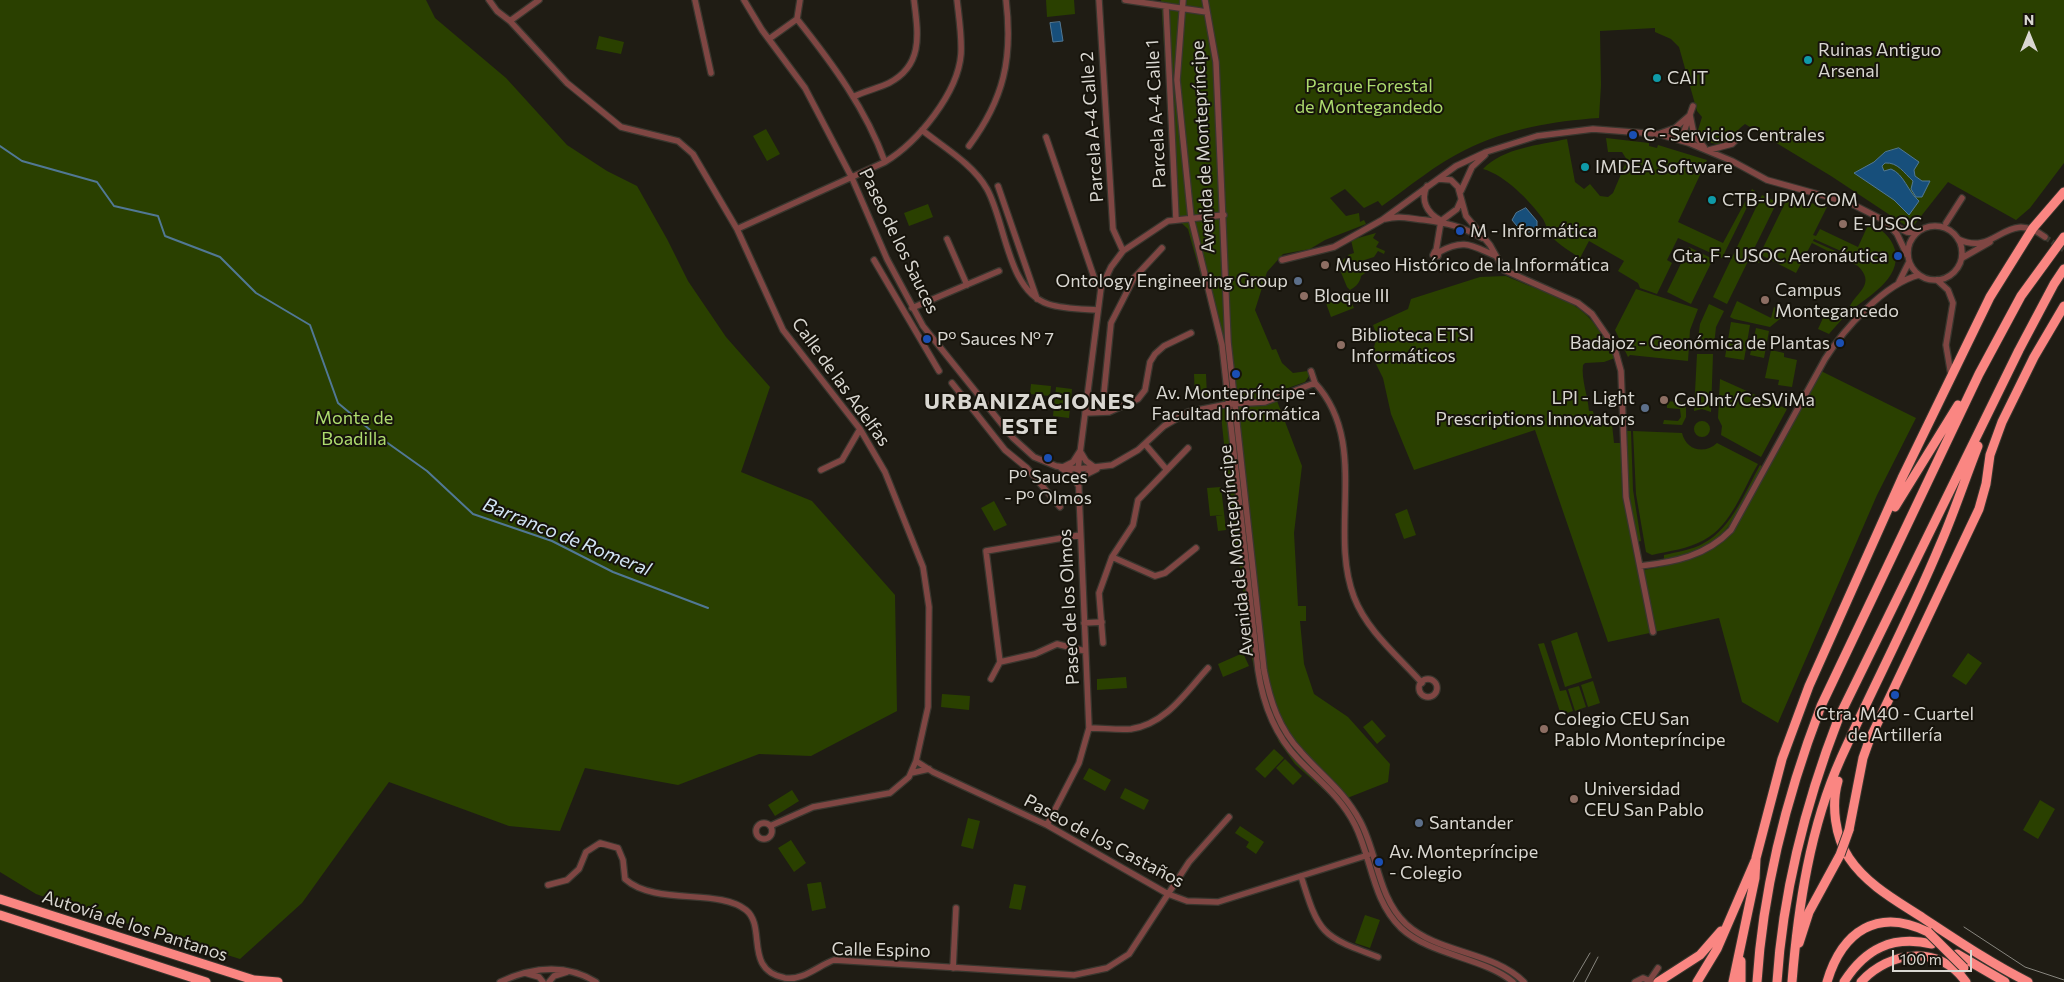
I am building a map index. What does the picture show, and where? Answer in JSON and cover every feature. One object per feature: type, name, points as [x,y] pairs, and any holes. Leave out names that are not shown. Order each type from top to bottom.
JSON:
[{"type":"highway","points":[[1697,982],[1709,965],[1756,858],[1782,759],[1798,715],[1882,528],[1902,478],[1990,297],[2033,228],[2064,192]]},
{"type":"highway","points":[[1757,982],[1764,910],[1777,846],[1803,751],[1842,659],[1979,374],[2022,296],[2064,236]]},
{"type":"highway","points":[[1777,982],[1785,912],[1796,849],[1824,755],[1862,666],[2042,305],[2064,269]]},
{"type":"highway","points":[[1794,966],[1809,912],[1840,855],[1849,830],[1863,758],[1869,741],[1976,516],[1986,484],[1990,455],[2002,422],[2034,358],[2064,306]]},
{"type":"highway","points":[[1882,528],[1943,431],[1966,390],[1979,374]]},
{"type":"highway","points":[[1792,982],[1799,912],[1812,850],[1824,807],[1845,751],[1940,545],[2000,388]]},
{"type":"highway","points":[[1845,751],[1846,757],[1834,801],[1841,842],[1848,858],[1860,872],[1883,892],[2004,970],[2028,982]]},
{"type":"highway","points":[[1733,982],[1755,878],[1756,858]]},
{"type":"highway","name":"Autovía de los Pantanos","points":[[0,899],[257,981],[278,982]]},
{"type":"highway","name":"Autovía de los Pantanos","points":[[0,915],[206,982]]},
{"type":"highway","points":[[1654,981],[1700,955],[1729,921]]},
{"type":"highway","points":[[1827,982],[1833,963],[1845,942],[1858,932],[1881,923],[1904,923],[1928,932],[1964,968],[1973,982]]},
{"type":"highway","points":[[1844,982],[1864,957],[1880,947],[1907,940],[1932,944]]},
{"type":"highway","points":[[1740,953],[1742,982]]},
{"type":"highway","points":[[1957,954],[2005,982]]},
{"type":"highway","points":[[1861,982],[1869,972],[1890,960],[1916,955],[1942,962],[1966,982]]},
{"type":"street","name":"Calle de las Adelfas","points":[[489,0],[497,11],[510,21],[566,82],[621,127],[678,141],[693,154],[737,229],[782,330],[860,429],[885,472],[923,567],[929,607],[928,706],[916,761],[911,773],[890,793],[813,807],[770,826]]},
{"type":"street","points":[[510,21],[539,0]]},
{"type":"street","points":[[695,0],[711,73]]},
{"type":"street","name":"Paseo de los Sauces","points":[[744,0],[769,39],[805,88],[852,178],[887,260],[912,308],[937,344],[1013,438],[1034,457],[1061,468],[1078,470],[1097,469],[1126,458],[1145,444],[1164,426],[1183,415],[1207,407],[1265,402],[1315,383]]},
{"type":"street","points":[[769,39],[797,19],[800,0]]},
{"type":"street","points":[[853,97],[877,86],[887,84],[907,69],[916,52],[918,42],[914,0]]},
{"type":"street","points":[[737,229],[885,162],[898,154],[922,130],[950,91],[957,72],[961,56],[961,33],[957,0]]},
{"type":"street","points":[[969,146],[985,124],[1001,85],[1009,44],[1006,0]]},
{"type":"street","name":"Parcela A-4 Calle 2","points":[[1099,0],[1113,229],[1123,251]]},
{"type":"street","points":[[1125,0],[1182,10],[1207,12]]},
{"type":"street","name":"Avenida de Montepríncipe","points":[[1183,0],[1178,80],[1191,218],[1222,345],[1232,404]]},
{"type":"street","name":"Avenida de Montepríncipe","points":[[1205,0],[1216,62],[1224,215],[1226,310],[1232,404],[1261,692],[1269,716],[1286,744],[1328,787],[1347,811],[1369,855],[1386,897],[1405,923],[1424,936],[1511,970],[1524,982]]},
{"type":"street","name":"Parcela A-4 Calle 1","points":[[1166,7],[1176,219]]},
{"type":"street","points":[[797,19],[829,59],[853,97],[875,134],[885,162]]},
{"type":"street","points":[[1681,140],[1693,106]]},
{"type":"street","points":[[1658,134],[1675,128],[1690,115]]},
{"type":"street","points":[[1690,115],[1694,135],[1707,149]]},
{"type":"street","points":[[1282,260],[1334,248],[1382,220],[1428,185],[1462,163],[1497,148],[1537,136],[1563,131],[1610,129],[1658,134],[1681,140],[1707,149],[1767,180],[1850,203],[1907,232],[1915,233]]},
{"type":"street","points":[[922,130],[967,166],[986,188],[998,213],[1016,274],[1028,292],[1037,299],[1052,305],[1097,310]]},
{"type":"street","points":[[1046,136],[1095,280],[1101,288]]},
{"type":"street","points":[[1707,149],[1732,144],[1740,136]]},
{"type":"street","points":[[1460,191],[1472,167],[1480,158],[1497,148]]},
{"type":"street","points":[[1437,179],[1451,180],[1460,191],[1466,216],[1488,241],[1501,268],[1508,273],[1556,292],[1586,309],[1598,320],[1614,346],[1621,371],[1626,497],[1653,632]]},
{"type":"street","points":[[1428,185],[1424,199],[1430,212],[1441,221]]},
{"type":"street","points":[[998,186],[1037,299]]},
{"type":"street","points":[[1946,224],[1962,198]]},
{"type":"street","points":[[1462,200],[1457,209],[1441,221],[1438,251],[1454,245],[1469,245],[1496,256]]},
{"type":"street","points":[[1430,212],[1443,216],[1449,215]]},
{"type":"street","name":"Paseo de los Olmos","points":[[1047,826],[1079,763],[1088,728],[1078,470],[1101,288],[1111,267],[1123,251],[1168,221],[1224,215]]},
{"type":"street","points":[[1382,220],[1405,216],[1441,221],[1458,225],[1488,241]]},
{"type":"street","points":[[1885,221],[1897,234],[1909,262],[1919,275]]},
{"type":"street","points":[[1907,255],[1910,240],[1915,233],[1928,227],[1943,227],[1958,239],[1975,245],[2024,226],[2033,228],[2046,236]]},
{"type":"street","points":[[1937,280],[1953,273],[1962,258],[1981,249],[2002,233]]},
{"type":"street","points":[[947,238],[967,285]]},
{"type":"street","points":[[1958,239],[1962,258]]},
{"type":"street","points":[[1102,412],[1111,323],[1134,278],[1162,248]]},
{"type":"street","points":[[887,260],[876,262],[938,371]]},
{"type":"street","points":[[1895,287],[1904,275],[1909,262]]},
{"type":"street","points":[[912,308],[999,271]]},
{"type":"street","points":[[1640,566],[1662,563],[1700,553],[1716,544],[1732,530],[1836,341],[1856,318],[1908,278],[1919,275],[1937,280],[1948,290],[1953,303],[1946,344],[1951,375]]},
{"type":"street","points":[[1085,412],[1110,412],[1138,398],[1145,390],[1150,362],[1155,354],[1164,346],[1191,333]]},
{"type":"street","points":[[926,351],[937,344]]},
{"type":"street","points":[[1311,371],[1315,383],[1324,394],[1335,418],[1343,450],[1346,481],[1347,570],[1353,596],[1369,625],[1422,683]]},
{"type":"street","points":[[952,383],[1005,450],[1019,460],[1060,508]]},
{"type":"street","points":[[821,470],[842,460],[860,429]]},
{"type":"street","points":[[1145,444],[1168,470]]},
{"type":"street","points":[[1103,643],[1099,593],[1112,557],[1133,525],[1138,500],[1188,448]]},
{"type":"street","points":[[1019,460],[1025,450]]},
{"type":"street","points":[[1061,468],[1073,462],[1080,451],[1086,461],[1097,469],[1083,476],[1078,485]]},
{"type":"street","points":[[1061,468],[1073,475],[1078,485]]},
{"type":"street","points":[[991,679],[1000,662],[986,551],[1080,536]]},
{"type":"street","points":[[1112,557],[1155,576],[1165,573],[1196,548]]},
{"type":"street","points":[[1084,623],[1102,622]]},
{"type":"street","points":[[1000,662],[1035,654],[1057,644],[1085,651]]},
{"type":"street","points":[[1088,728],[1130,729],[1146,725],[1165,715],[1208,668]]},
{"type":"street","name":"Paseo de los Castaños","points":[[916,761],[929,770],[1047,826],[1168,894],[1187,901],[1218,902],[1369,855]]},
{"type":"street","points":[[911,773],[929,770]]},
{"type":"street","name":"Calle Espino","points":[[548,885],[567,880],[579,869],[586,852],[600,843],[618,848],[623,860],[625,879],[643,890],[733,903],[747,910],[755,921],[756,949],[761,962],[768,970],[785,978],[812,972],[822,964],[834,960],[1074,975],[1107,968],[1129,954],[1137,945],[1189,862],[1228,817]]},
{"type":"street","name":"Avenida de Montepríncipe","points":[[1369,855],[1380,899],[1387,912],[1400,927],[1422,942],[1498,973],[1513,982]]},
{"type":"street","points":[[1301,876],[1313,915],[1326,934],[1347,946],[1378,957]]},
{"type":"street","name":"Calle Espino","points":[[952,968],[956,908]]},
{"type":"street","points":[[1635,982],[1642,978],[1654,981],[1658,968]]},
{"type":"street","points":[[500,982],[524,973],[546,969],[569,971],[596,982]]},
{"type":"street","points":[[549,982],[561,972],[569,971]]},
{"type":"street","points":[[524,973],[532,974],[543,982]]},
{"type":"green space","name":"Monte de Boadilla","points":[[0,0],[426,0],[435,18],[506,78],[567,145],[607,171],[637,186],[688,281],[726,337],[770,387],[741,472],[812,501],[895,595],[897,711],[811,756],[759,754],[678,785],[585,768],[560,831],[509,826],[389,782],[302,903],[240,959],[36,894],[0,872]]},
{"type":"green space","points":[[1046,0],[1074,0],[1075,14],[1047,17]]},
{"type":"green space","name":"Parque Forestal de Montegandedo","points":[[1161,0],[2064,0],[2064,163],[2030,208],[2016,220],[1948,182],[1911,229],[1831,176],[1745,124],[1724,143],[1706,141],[1698,130],[1702,117],[1697,111],[1679,47],[1671,39],[1655,32],[1655,28],[1600,31],[1601,85],[1599,118],[1530,127],[1481,143],[1444,162],[1382,206],[1378,201],[1364,208],[1345,189],[1330,198],[1346,216],[1359,213],[1360,222],[1364,220],[1366,224],[1325,240],[1310,249],[1283,254],[1267,272],[1255,310],[1272,350],[1276,349],[1282,363],[1293,373],[1308,371],[1309,376],[1305,382],[1274,393],[1302,466],[1294,533],[1298,606],[1306,606],[1306,621],[1300,621],[1304,664],[1314,694],[1348,717],[1390,764],[1388,782],[1337,802],[1295,764],[1279,742],[1262,703],[1250,650],[1241,573],[1234,540],[1221,415],[1223,396],[1219,349],[1207,296],[1188,229],[1175,217]]},
{"type":"green space","points":[[599,36],[624,42],[621,54],[596,49]]},
{"type":"green space","points":[[766,129],[780,154],[767,161],[753,136]]},
{"type":"green space","points":[[1606,138],[1649,143],[1649,146],[1657,148],[1658,145],[1707,160],[1678,222],[1723,243],[1752,189],[1755,191],[1722,258],[1678,238],[1667,260],[1672,263],[1657,294],[1640,288],[1638,283],[1618,271],[1624,261],[1589,241],[1580,258],[1562,246],[1552,237],[1543,219],[1524,197],[1500,177],[1483,169],[1501,156],[1522,148],[1567,139],[1575,182],[1584,189],[1590,184],[1600,196],[1608,197],[1613,193],[1627,160],[1622,152],[1608,152]]},
{"type":"green space","points":[[1762,195],[1777,202],[1727,304],[1713,297]]},
{"type":"green space","points":[[1788,197],[1827,207],[1813,235],[1816,236],[1820,229],[1858,247],[1869,223],[1885,234],[1895,250],[1896,261],[1888,279],[1881,287],[1847,314],[1829,334],[1818,329],[1828,307],[1839,312],[1846,311],[1864,286],[1865,277],[1858,266],[1812,243],[1813,241],[1860,262],[1861,260],[1814,239],[1796,273],[1763,256],[1759,263],[1756,262]]},
{"type":"green space","points":[[928,204],[933,217],[909,226],[904,213]]},
{"type":"green space","points":[[1376,233],[1373,238],[1379,242],[1376,247],[1385,251],[1384,254],[1378,251],[1374,257],[1355,263],[1368,271],[1361,276],[1358,284],[1350,290],[1338,265],[1345,258],[1354,263],[1348,255],[1354,253],[1351,240]]},
{"type":"green space","points":[[1689,247],[1713,259],[1691,304],[1667,292]]},
{"type":"green space","points":[[1506,276],[1557,297],[1582,311],[1604,338],[1615,358],[1604,362],[1585,363],[1583,365],[1583,376],[1589,411],[1593,411],[1594,416],[1599,416],[1599,424],[1612,424],[1614,443],[1621,443],[1622,489],[1638,571],[1688,560],[1710,549],[1732,533],[1821,371],[1916,418],[1877,495],[1778,723],[1742,702],[1719,618],[1608,642],[1535,430],[1414,470],[1391,414],[1383,378],[1372,356],[1376,339],[1381,336],[1380,332],[1376,333],[1373,325],[1408,309],[1411,299],[1480,277]]},
{"type":"green space","points":[[1636,289],[1698,309],[1690,330],[1688,361],[1630,355],[1628,357],[1615,330]]},
{"type":"green space","points":[[1348,295],[1354,308],[1331,317],[1326,303],[1336,299],[1338,301],[1338,299]]},
{"type":"green space","points":[[1737,301],[1771,318],[1774,307],[1778,309],[1778,317],[1781,318],[1770,327],[1734,319],[1730,317]]},
{"type":"green space","points":[[1709,304],[1724,311],[1716,327],[1714,346],[1697,346],[1700,324]]},
{"type":"green space","points":[[1731,322],[1750,325],[1744,360],[1725,357]]},
{"type":"green space","points":[[1756,328],[1769,331],[1764,358],[1750,355]]},
{"type":"green space","points":[[1771,350],[1784,353],[1784,357],[1797,360],[1792,387],[1778,385],[1779,380],[1765,378]]},
{"type":"green space","points":[[1697,354],[1713,354],[1711,412],[1702,409],[1694,411]]},
{"type":"green space","points":[[1194,374],[1206,374],[1207,396],[1195,397]]},
{"type":"green space","points":[[1720,379],[1787,409],[1761,457],[1721,435],[1722,426],[1718,418]]},
{"type":"green space","points":[[1031,384],[1051,386],[1050,396],[1030,394]]},
{"type":"green space","points":[[1056,387],[1072,389],[1069,418],[1053,416]]},
{"type":"green space","points":[[1667,401],[1686,403],[1686,417],[1682,425],[1663,424],[1664,420],[1678,421],[1681,417],[1680,409],[1667,408]]},
{"type":"green space","points":[[1699,421],[1705,421],[1710,426],[1708,435],[1699,437],[1694,432],[1694,426]]},
{"type":"green space","points":[[1627,431],[1631,431],[1633,490],[1641,541],[1637,542],[1628,485]]},
{"type":"green space","points":[[1633,431],[1682,433],[1684,439],[1691,447],[1701,450],[1712,447],[1717,443],[1758,464],[1736,506],[1722,526],[1713,534],[1685,548],[1652,555],[1646,552],[1636,494]]},
{"type":"green space","points":[[1760,465],[1763,467],[1736,516],[1718,537],[1708,546],[1695,552],[1664,559],[1664,555],[1689,549],[1704,543],[1714,536],[1730,519]]},
{"type":"green space","points":[[1221,487],[1226,530],[1218,531],[1216,516],[1223,515],[1210,516],[1207,488]]},
{"type":"green space","points":[[994,501],[1007,525],[994,531],[981,508]]},
{"type":"green space","points":[[1407,509],[1416,535],[1404,539],[1395,514]]},
{"type":"green space","points":[[1577,632],[1592,678],[1565,687],[1551,641]]},
{"type":"green space","points":[[1544,643],[1560,691],[1566,690],[1573,711],[1561,715],[1538,644]]},
{"type":"green space","points":[[1243,653],[1249,666],[1223,677],[1218,664]]},
{"type":"green space","points":[[1968,653],[1982,663],[1966,685],[1952,676]]},
{"type":"green space","points":[[1126,677],[1127,688],[1097,690],[1097,679]]},
{"type":"green space","points":[[1593,681],[1600,703],[1588,707],[1581,685]]},
{"type":"green space","points":[[1579,686],[1586,707],[1575,711],[1568,689]]},
{"type":"green space","points":[[942,694],[970,696],[969,710],[941,707]]},
{"type":"green space","points":[[1372,720],[1386,736],[1377,744],[1363,727]]},
{"type":"green space","points":[[1274,749],[1284,758],[1265,778],[1255,769]]},
{"type":"green space","points":[[1285,759],[1302,776],[1293,785],[1276,768]]},
{"type":"green space","points":[[1089,768],[1111,780],[1105,791],[1083,779]]},
{"type":"green space","points":[[1125,788],[1149,800],[1144,810],[1120,798]]},
{"type":"green space","points":[[792,790],[799,801],[775,816],[768,805]]},
{"type":"green space","points":[[2040,800],[2055,809],[2038,839],[2023,830]]},
{"type":"green space","points":[[968,818],[980,821],[973,849],[961,846]]},
{"type":"green space","points":[[1240,826],[1264,842],[1256,854],[1246,847],[1249,842],[1235,833]]},
{"type":"green space","points":[[791,840],[806,863],[794,872],[778,848]]},
{"type":"green space","points":[[821,882],[826,908],[812,911],[807,884]]},
{"type":"green space","points":[[1014,884],[1026,886],[1021,910],[1009,908]]},
{"type":"green space","points":[[1365,915],[1380,920],[1370,948],[1355,943]]},
{"type":"water","points":[[1060,22],[1063,41],[1053,42],[1050,23]]},
{"type":"water","points":[[1899,148],[1919,162],[1914,170],[1915,176],[1922,181],[1930,181],[1922,197],[1916,197],[1911,189],[1913,181],[1900,169],[1890,163],[1885,163],[1882,166],[1884,171],[1891,169],[1895,171],[1919,201],[1909,215],[1894,200],[1854,173],[1874,162],[1885,152]]},
{"type":"water","points":[[1526,208],[1537,221],[1537,228],[1529,232],[1521,231],[1512,220],[1516,213]]},
{"type":"waterway","name":"Barranco de Romeral","points":[[0,146],[22,161],[97,182],[114,206],[158,216],[165,236],[220,257],[256,293],[310,325],[338,403],[375,434],[427,471],[473,514],[552,541],[613,572],[708,608]]},
{"type":"tunnel","points":[[2045,237],[2064,250]]},
{"type":"tram line","points":[[1964,927],[2025,967],[2064,980]]},
{"type":"tram line","points":[[1573,982],[1590,953]]},
{"type":"tram line","points":[[1585,982],[1598,957]]},
{"type":"place","name":"Ruinas Antiguo Arsenal","points":[[1808,60]]},
{"type":"place","name":"CAIT","points":[[1657,78]]},
{"type":"place","name":"C - Servicios Centrales","points":[[1633,135]]},
{"type":"place","name":"IMDEA Software","points":[[1585,167]]},
{"type":"place","name":"CTB-UPM/COM","points":[[1712,200]]},
{"type":"place","name":"E-USOC","points":[[1843,224]]},
{"type":"place","name":"M - Informática","points":[[1460,231]]},
{"type":"place","name":"Gta. F - USOC Aeronáutica","points":[[1898,256]]},
{"type":"place","name":"Museo Histórico de la Informática","points":[[1325,265]]},
{"type":"place","name":"Ontology Engineering Group","points":[[1298,281]]},
{"type":"place","name":"Bloque III","points":[[1304,296]]},
{"type":"place","name":"Campus Montegancedo","points":[[1765,300]]},
{"type":"place","name":"Pº Sauces Nº 7","points":[[927,339]]},
{"type":"place","name":"Badajoz - Geonómica de Plantas","points":[[1840,343]]},
{"type":"place","name":"Biblioteca ETSI Informáticos","points":[[1341,345]]},
{"type":"place","name":"Av. Montepríncipe - Facultad Informática","points":[[1236,374]]},
{"type":"place","name":"CeDInt/CeSViMa","points":[[1664,400]]},
{"type":"place","name":"LPI - Light Prescriptions Innovators","points":[[1645,408]]},
{"type":"place","name":"Pº Sauces - Pº Olmos","points":[[1048,458]]},
{"type":"place","name":"Ctra. M40 - Cuartel de Artillería","points":[[1895,695]]},
{"type":"place","name":"Colegio CEU San Pablo Montepríncipe","points":[[1544,729]]},
{"type":"place","name":"Universidad CEU San Pablo","points":[[1574,799]]},
{"type":"place","name":"Santander","points":[[1419,823]]},
{"type":"place","name":"Av. Montepríncipe - Colegio","points":[[1379,862]]},
{"type":"district","name":"URBANIZACIONES ESTE","points":[[1030,415]]}]
